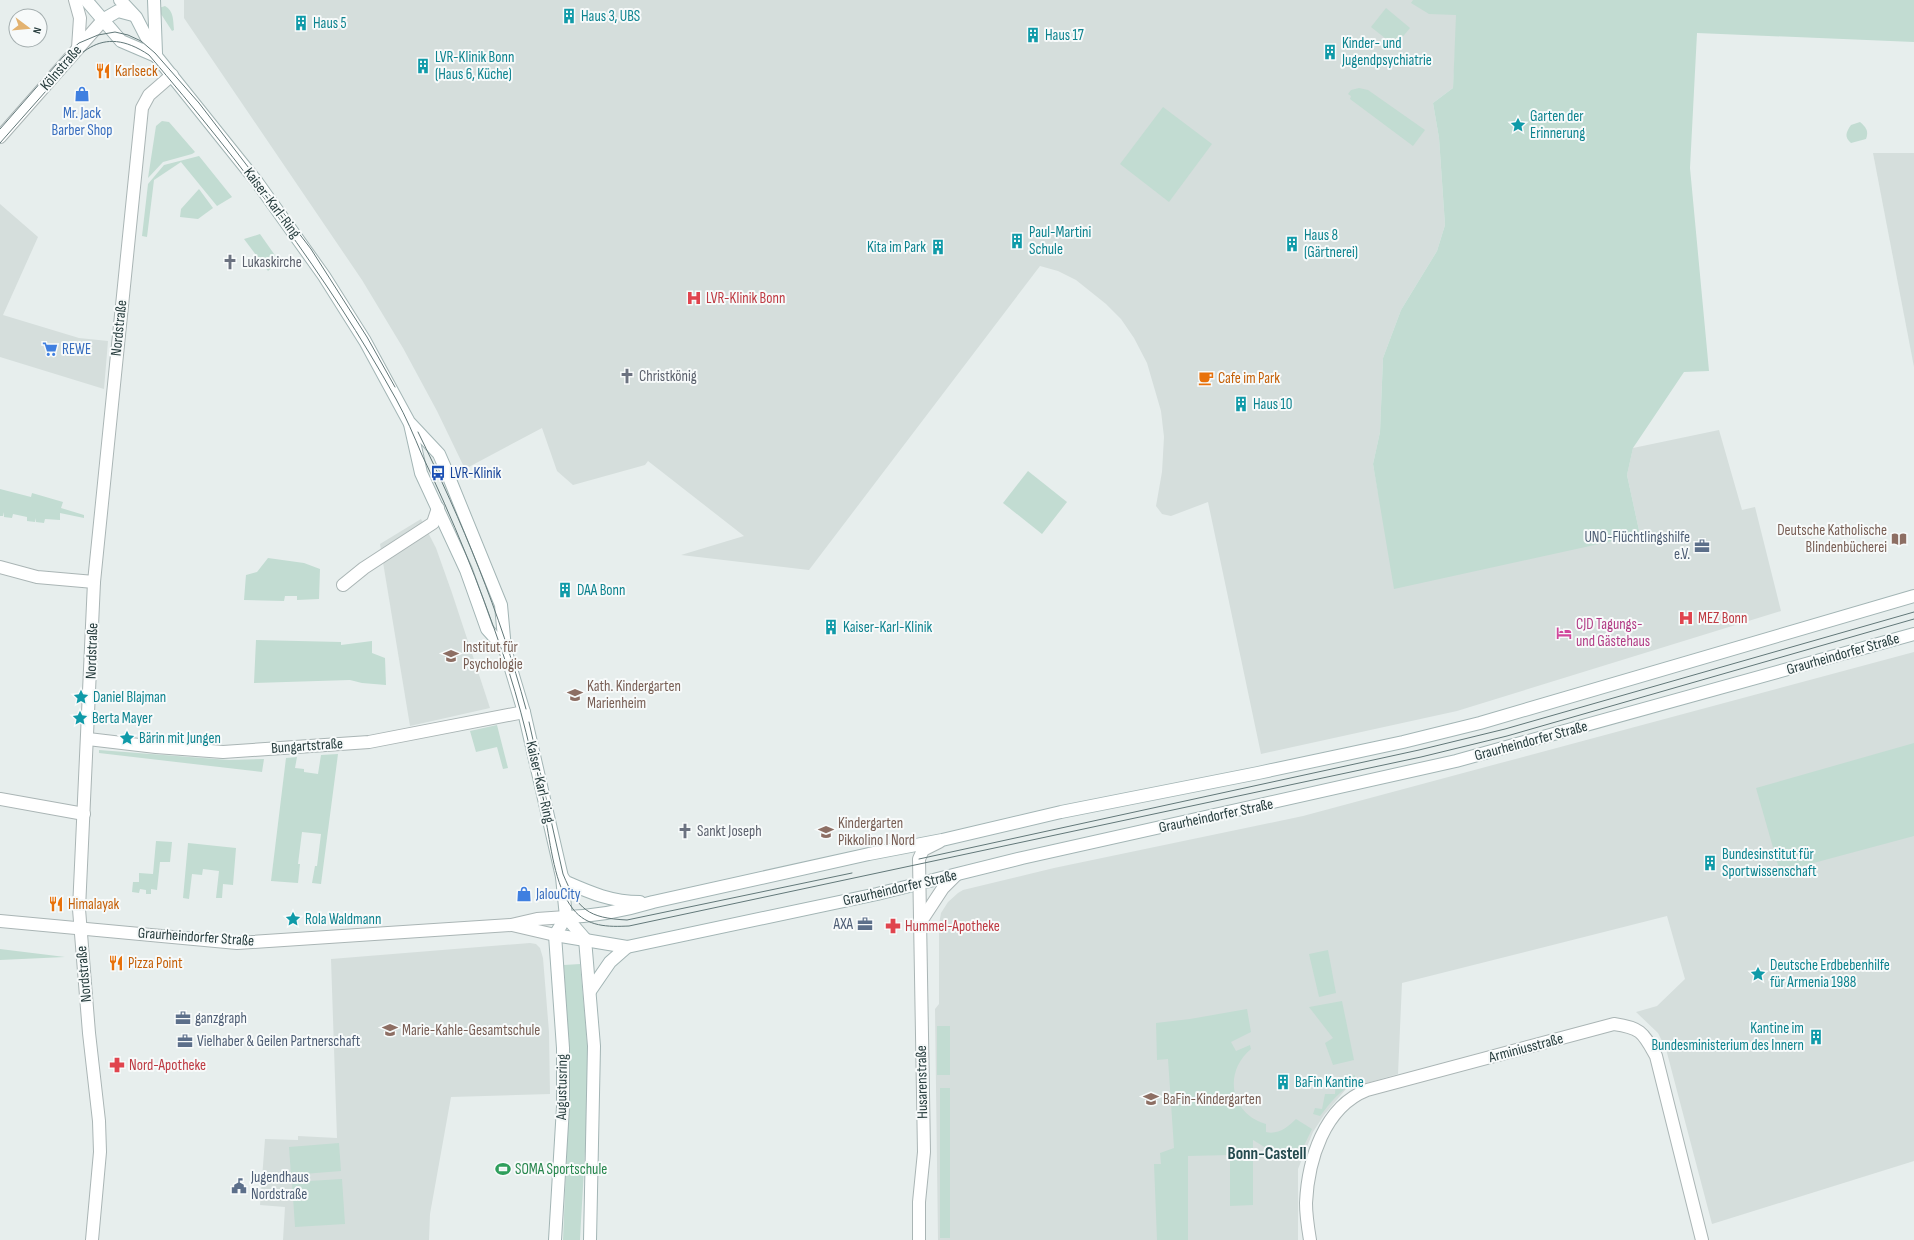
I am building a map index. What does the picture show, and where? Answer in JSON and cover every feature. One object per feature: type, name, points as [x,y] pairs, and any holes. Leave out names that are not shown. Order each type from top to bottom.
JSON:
[{"type":"main road","points":[[75,0],[80,18],[78,48]]},
{"type":"main road","points":[[87,0],[97,6],[107,7],[121,1]]},
{"type":"main road","name":"Kaiser-Karl-Ring","points":[[87,0],[121,41],[156,56]]},
{"type":"main road","points":[[154,0],[156,56]]},
{"type":"main road","name":"Kölnstraße","points":[[0,137],[121,1]]},
{"type":"main road","name":"Kaiser-Karl-Ring","points":[[121,1],[136,17],[156,56],[257,182],[324,276],[365,341],[410,422],[439,454],[466,514],[501,605],[504,649],[524,712],[562,877],[566,917]]},
{"type":"main road","points":[[104,19],[118,11],[127,12],[136,17]]},
{"type":"main road","name":"Nordstraße","points":[[92,1240],[100,1152],[100,1121],[89,1033],[78,909],[88,739],[94,582],[137,142],[142,108],[149,95],[172,75]]},
{"type":"main road","name":"Kaiser-Karl-Ring","points":[[410,422],[421,473],[466,570],[487,629],[504,649]]},
{"type":"main road","points":[[343,585],[364,568],[433,523],[438,508]]},
{"type":"main road","points":[[0,567],[37,577],[94,582]]},
{"type":"main road","name":"Graurheindorfer Straße","points":[[0,921],[237,943],[511,925],[537,918],[596,916],[618,912],[653,902],[942,840],[1045,815],[1274,770],[1480,723],[1914,596]]},
{"type":"main road","name":"Graurheindorfer Straße","points":[[511,925],[627,947],[919,885],[1022,858],[1456,762],[1914,634]]},
{"type":"main road","name":"Bungartstraße","points":[[88,739],[156,747],[223,752],[369,742],[524,712]]},
{"type":"main road","points":[[0,799],[84,814]]},
{"type":"main road","points":[[896,849],[909,853],[919,859],[924,850],[942,840]]},
{"type":"main road","name":"Husarenstraße","points":[[919,859],[924,1152],[919,1202],[919,1240]]},
{"type":"main road","points":[[920,923],[943,888],[956,875]]},
{"type":"main road","points":[[562,877],[566,882],[621,902],[653,902]]},
{"type":"main road","points":[[554,934],[566,917],[585,939]]},
{"type":"main road","name":"Augustusring","points":[[554,934],[563,1048],[563,1107],[555,1240]]},
{"type":"main road","name":"Augustusring","points":[[585,939],[594,1046],[590,1240]]},
{"type":"main road","points":[[590,991],[610,962],[627,947]]},
{"type":"main road","name":"Arminiusstraße","points":[[1310,1240],[1306,1205],[1310,1168],[1315,1151],[1336,1114],[1346,1102],[1356,1094],[1614,1024],[1630,1026],[1644,1034],[1656,1056],[1702,1240]]},
{"type":"shaded area","name":"LVR-Klinik Bonn","points":[[184,0],[1458,0],[1453,88],[1433,103],[1439,138],[1445,225],[1437,251],[1401,310],[1383,358],[1380,432],[1373,464],[1378,492],[1640,535],[1627,475],[1633,448],[1719,430],[1742,510],[1755,507],[1781,611],[1457,711],[1261,754],[1208,502],[1171,516],[1162,514],[1156,506],[1162,472],[1164,437],[1161,411],[1147,363],[1134,338],[1121,319],[1106,304],[1076,280],[1058,271],[1040,266],[809,570],[681,555],[744,536],[648,461],[645,465],[573,485],[557,471],[542,428],[465,469],[437,411],[403,348],[362,280],[184,18]]},
{"type":"shaded area","points":[[1873,153],[1914,153],[1914,367]]},
{"type":"shaded area","name":"REWE","points":[[0,204],[38,237],[3,315],[79,338],[108,341],[104,389],[0,357]]},
{"type":"shaded area","points":[[421,519],[436,548],[490,708],[410,726],[380,544]]},
{"type":"shaded area","points":[[1914,652],[1914,1161],[1712,1224],[1666,1049],[1658,1033],[1636,1012],[1657,1006],[1685,979],[1667,916],[1402,983],[1398,1074],[1346,1089],[1324,1115],[1313,1132],[1298,1169],[1298,1240],[938,1240],[935,1009],[939,1004],[939,924],[941,913],[948,902],[958,893],[963,890],[1054,868],[1303,816]]},
{"type":"shaded area","points":[[530,943],[536,944],[540,948],[543,958],[549,1032],[550,1094],[451,1097],[430,1214],[429,1240],[283,1240],[285,1207],[260,1205],[265,1139],[298,1140],[298,1136],[337,1138],[331,959]]},
{"type":"green space","name":"Garten der Erinnerung","points":[[1413,0],[1914,0],[1914,42],[1697,33],[1690,168],[1709,371],[1684,372],[1633,448],[1627,475],[1640,535],[1394,589],[1373,464],[1380,432],[1383,358],[1401,310],[1437,251],[1445,225],[1439,138],[1433,103],[1453,88],[1456,15],[1429,14],[1411,3]]},
{"type":"green space","points":[[165,6],[170,10],[172,16],[174,30],[172,31],[161,14],[159,8]]},
{"type":"green space","points":[[1386,8],[1410,28],[1395,46],[1371,27]]},
{"type":"green space","points":[[1359,88],[1368,90],[1425,130],[1413,146],[1350,99],[1351,96],[1348,94],[1351,90]]},
{"type":"green space","points":[[1163,107],[1212,144],[1169,202],[1120,164]]},
{"type":"green space","points":[[162,121],[169,122],[195,152],[163,162],[148,178],[156,126]]},
{"type":"green space","points":[[1860,122],[1866,129],[1866,139],[1851,143],[1847,139],[1846,134],[1851,125]]},
{"type":"green space","points":[[199,156],[232,197],[217,206],[181,162],[154,180],[147,237],[142,236],[148,184],[164,165]]},
{"type":"green space","points":[[199,189],[213,208],[198,219],[180,217],[181,209]]},
{"type":"green space","points":[[260,234],[279,261],[268,271],[244,239]]},
{"type":"green space","points":[[1028,471],[1067,502],[1042,534],[1003,503]]},
{"type":"green space","points":[[0,489],[31,497],[32,493],[63,502],[61,508],[84,515],[84,518],[60,513],[60,520],[45,519],[44,523],[36,522],[36,518],[35,522],[27,521],[27,517],[13,514],[12,518],[4,517],[4,512],[3,516],[0,516]]},
{"type":"green space","points":[[268,558],[304,563],[320,569],[319,599],[297,600],[297,596],[285,596],[284,601],[244,600],[246,575],[257,572]]},
{"type":"green space","points":[[256,640],[341,642],[341,645],[372,641],[372,653],[385,658],[386,685],[362,683],[350,680],[254,683]]},
{"type":"green space","points":[[497,725],[508,768],[503,769],[497,747],[476,752],[470,731]]},
{"type":"green space","points":[[1914,743],[1914,836],[1780,872],[1756,788]]},
{"type":"green space","points":[[99,750],[229,760],[264,759],[262,772],[99,753]]},
{"type":"green space","points":[[338,754],[321,884],[312,883],[315,866],[317,866],[321,834],[302,832],[298,864],[300,864],[298,883],[271,881],[286,758],[297,757],[295,768],[304,769],[304,772],[318,774],[321,755]]},
{"type":"green space","points":[[156,841],[172,842],[170,862],[160,862],[157,890],[151,889],[151,894],[146,894],[146,890],[140,889],[139,893],[132,892],[133,882],[139,882],[139,873],[153,874]]},
{"type":"green space","points":[[188,843],[236,848],[233,885],[223,884],[222,898],[216,898],[219,871],[203,869],[202,875],[192,874],[189,899],[183,898]]},
{"type":"green space","points":[[0,949],[65,957],[0,960]]},
{"type":"green space","points":[[1328,950],[1336,993],[1319,997],[1309,954]]},
{"type":"green space","points":[[580,964],[588,1073],[580,1240],[563,1240],[570,1071],[564,965]]},
{"type":"green space","points":[[1342,1001],[1354,1060],[1333,1065],[1325,1043],[1333,1038],[1309,1007]]},
{"type":"green space","points":[[1247,1009],[1251,1032],[1231,1042],[1236,1051],[1250,1045],[1251,1049],[1242,1058],[1236,1069],[1234,1091],[1238,1102],[1254,1119],[1266,1124],[1266,1132],[1270,1133],[1279,1131],[1296,1119],[1312,1129],[1301,1152],[1297,1156],[1290,1149],[1266,1148],[1253,1140],[1253,1205],[1230,1206],[1230,1155],[1188,1156],[1188,1240],[1157,1240],[1154,1164],[1161,1164],[1160,1153],[1174,1148],[1168,1059],[1157,1060],[1156,1023],[1190,1019]]},
{"type":"green space","points":[[937,1026],[950,1026],[950,1075],[937,1075]]},
{"type":"green space","points":[[1355,1075],[1355,1083],[1340,1093],[1320,1116],[1313,1114],[1315,1108],[1322,1109],[1325,1094],[1335,1094],[1336,1079]]},
{"type":"green space","points":[[940,1088],[950,1088],[950,1238],[940,1238]]},
{"type":"green space","points":[[339,1143],[341,1171],[291,1175],[289,1147]]},
{"type":"green space","points":[[342,1179],[345,1224],[295,1227],[292,1182]]},
{"type":"tram line","points":[[0,129],[63,57],[79,43],[98,35],[115,32],[128,35],[141,41],[155,53],[199,103],[311,249],[367,337],[395,387]]},
{"type":"tram line","points":[[0,143],[79,55],[91,47],[103,42],[117,42],[132,46],[149,55],[217,137],[312,264],[369,353],[407,420],[465,552],[509,671],[536,774],[554,864],[561,888],[573,909],[591,923],[598,925],[629,926],[1421,757],[1507,736],[1914,619]]},
{"type":"tram line","points":[[418,432],[450,499],[479,568],[516,673],[526,709]]},
{"type":"tram line","points":[[919,859],[1419,750],[1505,729],[1914,612]]},
{"type":"tram line","points":[[529,722],[563,874],[568,886],[580,904],[586,910],[594,914],[603,917],[627,920],[852,873]]},
{"type":"place","name":"Haus 3, UBS","points":[[569,16]]},
{"type":"place","name":"Haus 5","points":[[301,23]]},
{"type":"place","name":"Haus 17","points":[[1033,35]]},
{"type":"place","name":"Kinder- und Jugendpsychiatrie","points":[[1330,52]]},
{"type":"place","name":"LVR-Klinik Bonn (Haus 6, Küche)","points":[[423,66]]},
{"type":"place","name":"Karlseck","points":[[103,71]]},
{"type":"place","name":"Mr. Jack Barber Shop","points":[[82,94]]},
{"type":"place","name":"Garten der Erinnerung","points":[[1518,125]]},
{"type":"place","name":"Paul-Martini Schule","points":[[1017,241]]},
{"type":"place","name":"Haus 8 (Gärtnerei)","points":[[1292,244]]},
{"type":"place","name":"Kita im Park","points":[[938,247]]},
{"type":"place","name":"Lukaskirche","points":[[230,262]]},
{"type":"place","name":"LVR-Klinik Bonn","points":[[694,298]]},
{"type":"place","name":"REWE","points":[[50,349]]},
{"type":"place","name":"Christkönig","points":[[627,376]]},
{"type":"place","name":"Cafe im Park","points":[[1206,378]]},
{"type":"place","name":"Haus 10","points":[[1241,404]]},
{"type":"place","name":"LVR-Klinik","points":[[438,473]]},
{"type":"place","name":"Deutsche Katholische Blindenbücherei","points":[[1899,539]]},
{"type":"place","name":"UNO-Flüchtlingshilfe e.V.","points":[[1702,546]]},
{"type":"place","name":"DAA Bonn","points":[[565,590]]},
{"type":"place","name":"MEZ Bonn","points":[[1686,618]]},
{"type":"place","name":"Kaiser-Karl-Klinik","points":[[831,627]]},
{"type":"place","name":"CJD Tagungs- und Gästehaus","points":[[1564,633]]},
{"type":"place","name":"Institut für Psychologie","points":[[451,656]]},
{"type":"place","name":"Kath. Kindergarten Marienheim","points":[[575,695]]},
{"type":"place","name":"Daniel Blajman","points":[[81,697]]},
{"type":"place","name":"Berta Mayer","points":[[80,718]]},
{"type":"place","name":"Bärin mit Jungen","points":[[127,738]]},
{"type":"place","name":"Sankt Joseph","points":[[685,831]]},
{"type":"place","name":"Kindergarten Pikkolino I Nord","points":[[826,832]]},
{"type":"place","name":"Bundesinstitut für Sportwissenschaft","points":[[1710,863]]},
{"type":"place","name":"JalouCity","points":[[524,894]]},
{"type":"place","name":"Himalayak","points":[[56,904]]},
{"type":"place","name":"Rola Waldmann","points":[[293,919]]},
{"type":"place","name":"AXA","points":[[865,924]]},
{"type":"place","name":"Hummel-Apotheke","points":[[893,926]]},
{"type":"place","name":"Pizza Point","points":[[116,963]]},
{"type":"place","name":"Deutsche Erdbebenhilfe für Armenia 1988","points":[[1758,974]]},
{"type":"place","name":"ganzgraph","points":[[183,1018]]},
{"type":"place","name":"Marie-Kahle-Gesamtschule","points":[[390,1030]]},
{"type":"place","name":"Kantine im Bundesministerium des Innern","points":[[1816,1037]]},
{"type":"place","name":"Vielhaber & Geilen Partnerschaft","points":[[185,1041]]},
{"type":"place","name":"Nord-Apotheke","points":[[117,1065]]},
{"type":"place","name":"BaFin Kantine","points":[[1283,1082]]},
{"type":"place","name":"BaFin-Kindergarten","points":[[1151,1099]]},
{"type":"place","name":"SOMA Sportschule","points":[[503,1169]]},
{"type":"place","name":"Jugendhaus Nordstraße","points":[[239,1186]]},
{"type":"district","name":"Bonn-Castell","points":[[1267,1154]]}]
